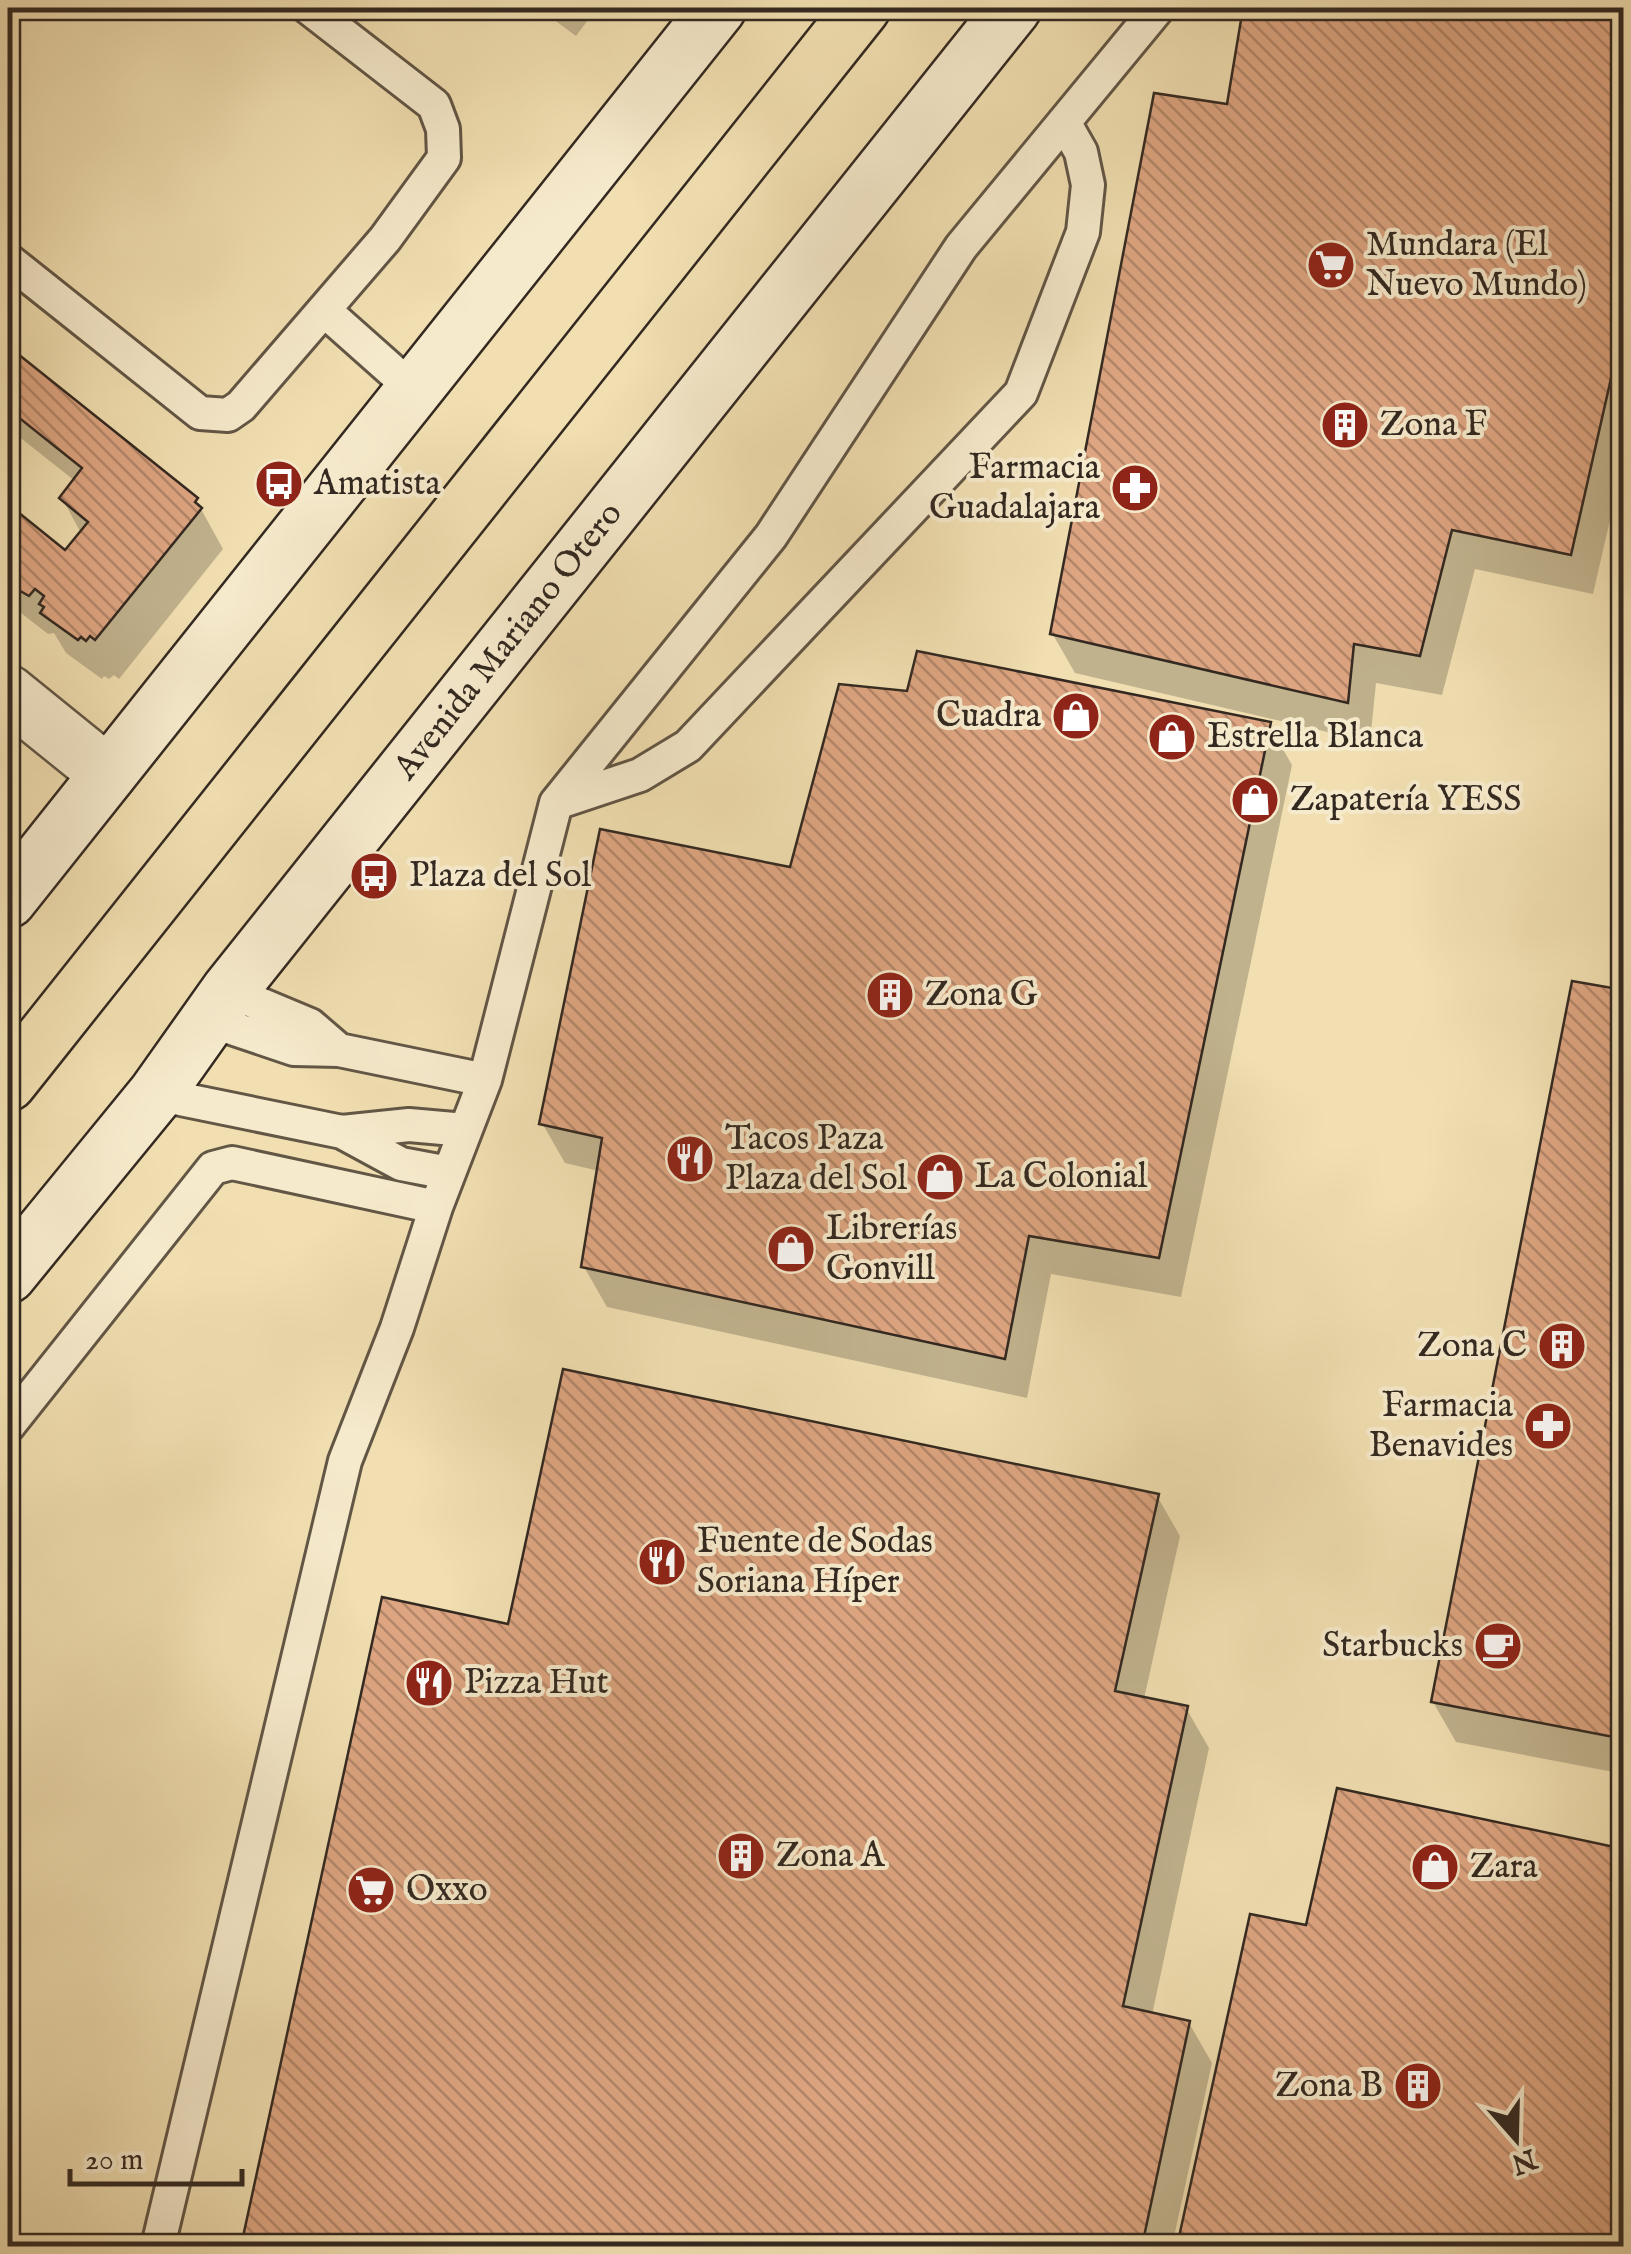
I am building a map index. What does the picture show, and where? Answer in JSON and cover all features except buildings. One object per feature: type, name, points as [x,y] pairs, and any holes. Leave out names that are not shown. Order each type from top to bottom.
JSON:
[{"type":"main road","points":[[8,900],[718,8]]},
{"type":"main road","points":[[11,1074],[862,8]]},
{"type":"main road","name":"Avenida Mariano Otero","points":[[8,1275],[156,1094],[219,1006],[1013,8]]},
{"type":"main road","points":[[8,694],[108,774]]},
{"type":"lane","points":[[8,260],[200,413],[228,415],[241,406],[385,239],[444,158],[443,129],[434,105],[309,8]]},
{"type":"lane","points":[[158,2246],[345,1461],[485,1080],[556,803],[772,536],[961,247],[1158,8]]},
{"type":"lane","points":[[556,803],[640,775],[688,746],[1021,393],[1083,232],[1088,186],[1081,152],[1064,122]]},
{"type":"lane","points":[[325,312],[415,392]]},
{"type":"lane","points":[[219,1006],[294,1049],[339,1050],[485,1080]]},
{"type":"lane","points":[[156,1094],[342,1132],[400,1164],[449,1173]]},
{"type":"lane","points":[[342,1132],[410,1125],[465,1130]]},
{"type":"lane","points":[[8,1426],[214,1168],[232,1164],[436,1207]]},
{"type":"place","name":"Mundara (El Nuevo Mundo)","points":[[1331,265]]},
{"type":"place","name":"Zona F","points":[[1345,425]]},
{"type":"place","name":"Amatista","points":[[279,484]]},
{"type":"place","name":"Farmacia Guadalajara","points":[[1135,488]]},
{"type":"place","name":"Cuadra","points":[[1076,716]]},
{"type":"place","name":"Estrella Blanca","points":[[1172,737]]},
{"type":"place","name":"Zapatería YESS","points":[[1255,800]]},
{"type":"place","name":"Plaza del Sol","points":[[374,876]]},
{"type":"place","name":"Zona G","points":[[890,995]]},
{"type":"place","name":"Tacos Paza Plaza del Sol","points":[[690,1159]]},
{"type":"place","name":"La Colonial","points":[[940,1177]]},
{"type":"place","name":"Librerías Gonvill","points":[[791,1249]]},
{"type":"place","name":"Zona C","points":[[1562,1346]]},
{"type":"place","name":"Farmacia Benavides","points":[[1548,1426]]},
{"type":"place","name":"Fuente de Sodas Soriana Híper","points":[[662,1562]]},
{"type":"place","name":"Starbucks","points":[[1498,1646]]},
{"type":"place","name":"Pizza Hut","points":[[429,1683]]},
{"type":"place","name":"Zona A","points":[[741,1856]]},
{"type":"place","name":"Zara","points":[[1435,1867]]},
{"type":"place","name":"Oxxo","points":[[371,1890]]},
{"type":"place","name":"Zona B","points":[[1418,2086]]}]
